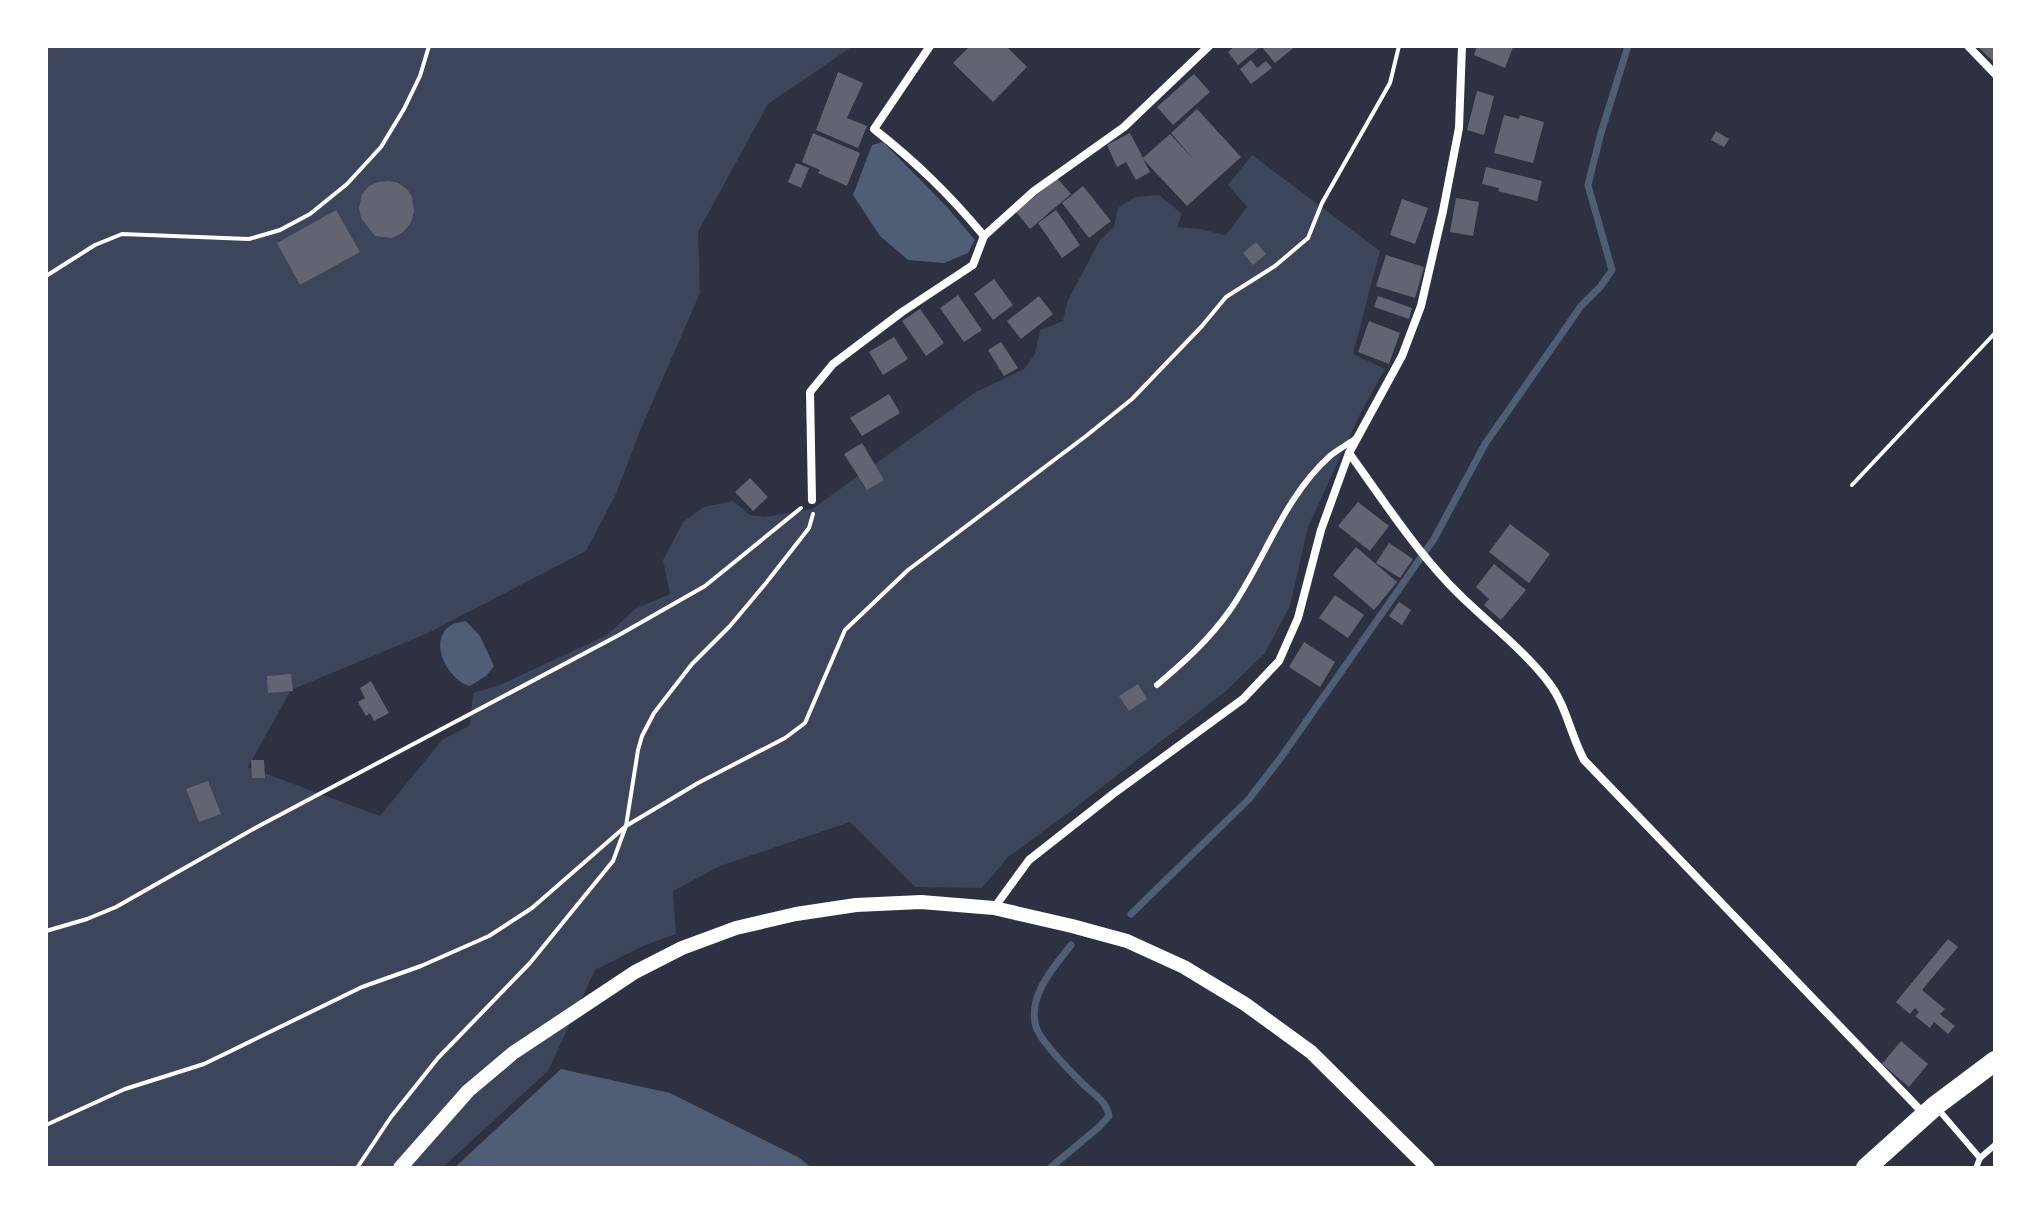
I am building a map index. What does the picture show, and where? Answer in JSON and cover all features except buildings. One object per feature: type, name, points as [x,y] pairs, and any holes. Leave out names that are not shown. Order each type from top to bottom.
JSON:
[{"type":"main road","points":[[1866,1168],[1930,1111],[1995,1061]]},
{"type":"street","points":[[930,46],[874,129],[916,163],[957,203],[984,236]]},
{"type":"street","points":[[812,500],[810,392],[833,364],[902,312],[973,265],[984,236],[1034,191],[1124,127],[1209,46]]},
{"type":"street","points":[[994,908],[1029,860],[1243,699],[1279,661],[1298,618],[1321,530],[1349,453],[1402,356],[1421,306],[1459,128],[1462,46]]},
{"type":"street","points":[[1968,46],[1995,74]]},
{"type":"street","points":[[1349,453],[1427,560],[1552,686],[1584,760],[1930,1111]]},
{"type":"street","points":[[400,1168],[468,1091],[513,1053],[635,972],[682,948],[736,928],[796,914],[856,905],[921,902],[994,908],[1072,926],[1127,941],[1184,967],[1245,1004],[1311,1052],[1428,1168]]},
{"type":"lane","points":[[1157,685],[1209,638],[1232,608],[1280,521],[1304,486],[1330,456],[1358,437]]},
{"type":"lane","points":[[1930,1111],[1980,1158]]},
{"type":"lane","points":[[1976,1168],[1980,1158],[1995,1145]]},
{"type":"path","points":[[46,276],[95,245],[122,234],[249,239],[280,230],[310,214],[347,184],[381,147],[420,76],[429,46]]},
{"type":"path","points":[[46,1125],[125,1089],[204,1064],[362,987],[421,966],[489,936],[532,908],[626,826],[698,783],[785,738],[805,723],[845,630],[899,578],[953,534],[1132,399],[1226,297],[1275,266],[1308,238],[1322,203],[1390,83],[1399,46]]},
{"type":"path","points":[[1852,485],[1995,333]]},
{"type":"path","points":[[357,1168],[391,1117],[438,1058],[530,963],[613,861],[626,826],[638,750],[654,713],[809,528],[813,516],[812,500]]},
{"type":"path","points":[[46,931],[116,907],[351,776],[619,635],[705,586],[812,500]]},
{"type":"shaded area","points":[[46,46],[853,46],[768,104],[698,232],[700,293],[616,494],[586,551],[428,633],[291,690],[248,767],[380,816],[442,740],[470,725],[473,693],[500,685],[607,635],[635,609],[670,594],[663,560],[683,522],[704,507],[733,501],[750,515],[765,517],[812,509],[976,392],[1024,369],[1035,354],[1040,330],[1063,321],[1067,302],[1100,240],[1114,227],[1118,208],[1135,197],[1159,195],[1182,214],[1177,227],[1226,235],[1247,207],[1228,185],[1252,155],[1380,251],[1353,354],[1385,369],[1361,412],[1308,527],[1290,606],[1265,653],[1226,691],[1008,857],[982,888],[915,887],[850,822],[720,866],[673,891],[676,934],[643,946],[595,970],[548,1071],[442,1168],[46,1168]]},
{"type":"shaded area","points":[[883,142],[975,240],[968,253],[944,263],[908,260],[880,236],[853,195],[872,145]]},
{"type":"shaded area","points":[[466,621],[480,636],[494,666],[486,676],[470,686],[454,676],[440,648],[445,630]]},
{"type":"shaded area","points":[[561,1069],[670,1093],[798,1157],[812,1168],[454,1168]]},
{"type":"waterway","points":[[1131,914],[1249,799],[1282,756],[1434,539],[1485,444],[1581,306],[1612,270],[1588,185],[1628,46]]},
{"type":"waterway","points":[[1050,1168],[1109,1116],[1102,1102],[1056,1056],[1036,1027],[1034,1015],[1039,993],[1050,972],[1071,945]]}]
